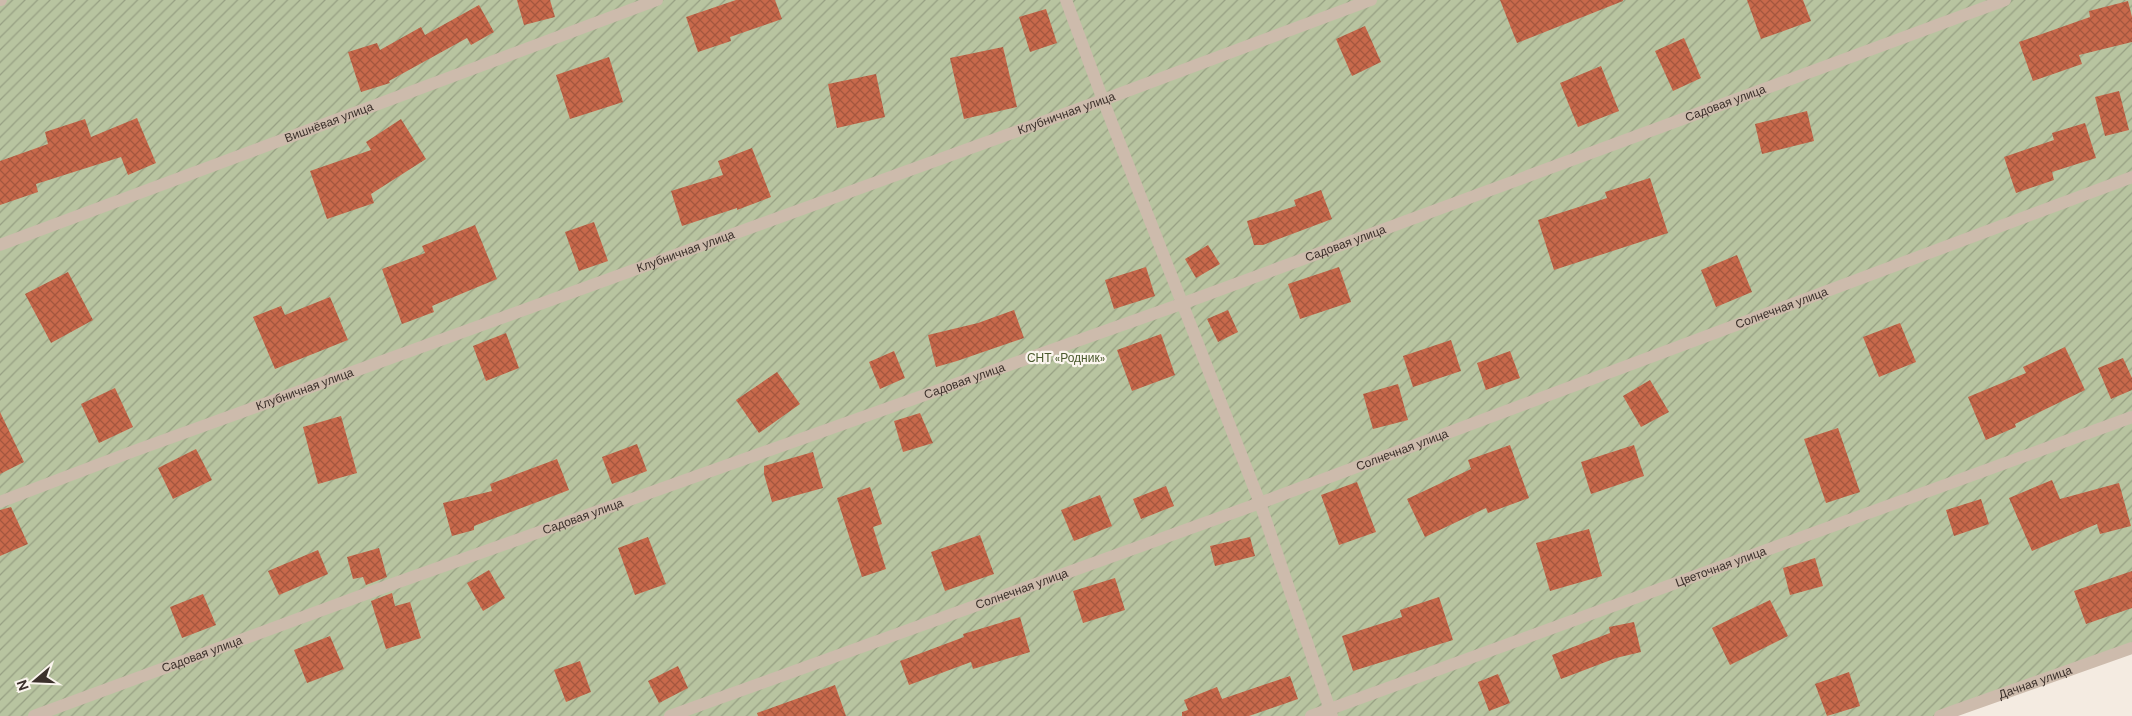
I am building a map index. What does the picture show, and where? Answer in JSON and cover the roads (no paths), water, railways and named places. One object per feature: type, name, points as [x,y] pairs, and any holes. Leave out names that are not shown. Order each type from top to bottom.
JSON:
[{"type":"street","name":"Вишнёвая улица","points":[[0,245],[657,0]]},
{"type":"street","points":[[1066,0],[1260,503],[1330,713]]},
{"type":"street","name":"Клубничная улица","points":[[0,502],[134,451],[1103,100],[1370,0]]},
{"type":"street","name":"Садовая улица","points":[[34,716],[390,584],[1184,303],[2005,0]]},
{"type":"street","name":"Солнечная улица","points":[[670,716],[1260,503],[2132,177]]},
{"type":"street","name":"Цветочная улица","points":[[1311,716],[1330,713],[2132,417]]},
{"type":"street","name":"Дачная улица","points":[[1940,716],[2132,648]]},
{"type":"park label","name":"СНТ «Родник»","points":[[1066,358]]}]
